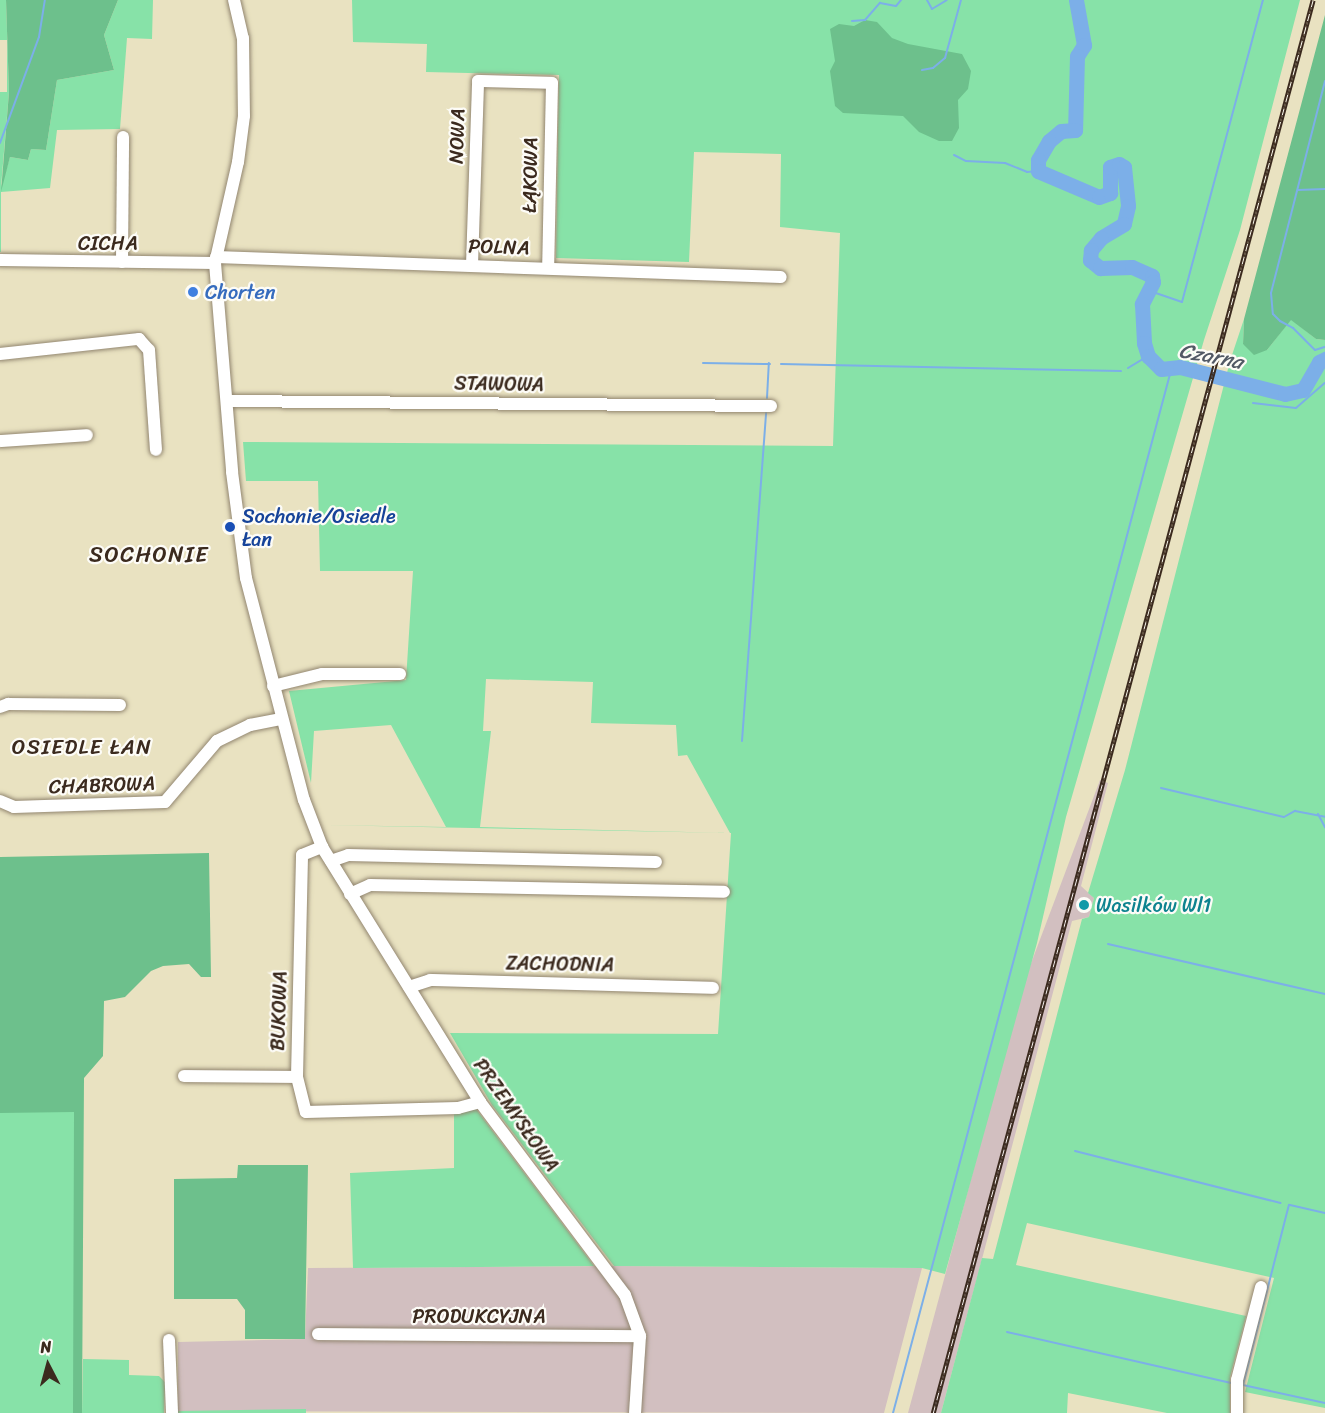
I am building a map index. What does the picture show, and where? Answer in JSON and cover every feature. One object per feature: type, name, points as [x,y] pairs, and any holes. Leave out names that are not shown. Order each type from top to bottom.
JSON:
[{"type":"street","name":"PRZEMYSŁOWA","points":[[234,0],[243,38],[244,116],[238,162],[216,260],[237,526],[281,719],[322,847],[350,894],[480,1102],[625,1294],[640,1336],[635,1413]]},
{"type":"street","name":"NOWA","points":[[472,265],[478,81],[552,83]]},
{"type":"street","name":"ŁĄKOWA","points":[[548,268],[552,83]]},
{"type":"street","points":[[122,262],[123,137]]},
{"type":"street","name":"CICHA","points":[[0,260],[122,262],[216,260]]},
{"type":"street","name":"POLNA","points":[[216,260],[472,265],[781,277]]},
{"type":"street","points":[[0,354],[139,339],[149,350],[156,450]]},
{"type":"street","name":"STAWOWA","points":[[227,401],[771,406]]},
{"type":"street","points":[[0,441],[87,435]]},
{"type":"street","points":[[273,686],[322,674],[399,674]]},
{"type":"street","points":[[0,707],[8,704],[120,705]]},
{"type":"street","name":"CHABROWA","points":[[0,801],[14,807],[165,802],[218,741],[250,725],[281,719]]},
{"type":"street","name":"BUKOWA","points":[[184,1076],[297,1077],[302,855],[322,847]]},
{"type":"street","points":[[331,861],[348,855],[656,862]]},
{"type":"street","points":[[350,894],[370,885],[724,892]]},
{"type":"street","name":"ZACHODNIA","points":[[409,987],[430,980],[712,988]]},
{"type":"street","points":[[297,1077],[306,1112],[458,1108],[480,1102]]},
{"type":"street","points":[[1237,1413],[1237,1380],[1261,1287]]},
{"type":"street","name":"PRODUKCYJNA","points":[[318,1334],[640,1336]]},
{"type":"street","points":[[169,1340],[172,1413]]},
{"type":"shaded area","points":[[1100,780],[1108,783],[1081,886],[1094,898],[1089,917],[1072,921],[941,1413],[908,1413],[1024,982]]},
{"type":"shaded area","points":[[614,1266],[922,1268],[884,1413],[178,1411],[178,1342],[305,1339],[308,1268]]},
{"type":"green space","points":[[0,0],[6,0],[9,92],[1,187],[10,157],[28,160],[31,149],[46,150],[57,80],[114,70],[104,35],[118,0],[153,0],[152,39],[127,38],[120,129],[57,130],[50,188],[1,192],[1,252],[0,92],[7,92],[7,40],[0,40]]},
{"type":"green space","points":[[6,0],[118,0],[104,35],[114,70],[57,80],[46,150],[31,149],[28,160],[10,157],[1,192],[9,92]]},
{"type":"green space","points":[[352,0],[1300,0],[1240,230],[1204,340],[1066,817],[1037,943],[945,1274],[922,1268],[614,1266],[492,1105],[450,1033],[718,1034],[731,833],[687,755],[678,756],[676,725],[591,723],[593,682],[486,679],[483,731],[491,731],[480,827],[726,833],[323,825],[446,827],[391,725],[314,731],[311,783],[289,691],[406,680],[413,571],[320,571],[318,481],[246,481],[243,442],[833,446],[840,233],[780,227],[781,154],[694,152],[689,262],[556,258],[559,75],[426,72],[427,44],[353,42]]},
{"type":"green space","points":[[1325,15],[1325,340],[1316,339],[1291,320],[1267,350],[1254,355],[1243,344],[1244,319]]},
{"type":"green space","points":[[865,20],[877,22],[892,38],[908,44],[962,54],[971,71],[968,89],[958,100],[959,128],[952,141],[939,141],[919,132],[903,116],[843,113],[835,106],[830,71],[835,61],[830,29],[839,24],[854,26]]},
{"type":"green space","points":[[1244,319],[1243,344],[1267,350],[1291,319],[1316,339],[1325,340],[1325,1408],[1245,1392],[1274,1278],[1027,1223],[1016,1265],[1246,1316],[1230,1377],[1230,1413],[1167,1413],[1068,1393],[1067,1413],[941,1413],[982,1258],[993,1259],[1082,919],[1089,917],[1094,898],[1088,893],[1125,770],[1230,361]]},
{"type":"green space","points":[[209,853],[211,977],[201,977],[189,964],[163,966],[151,971],[125,997],[104,1001],[103,1056],[84,1078],[82,1413],[73,1413],[74,1112],[0,1113],[0,857]]},
{"type":"green space","points":[[476,1109],[594,1266],[353,1268],[350,1173],[454,1168],[454,1113]]},
{"type":"green space","points":[[0,1112],[74,1112],[74,1413],[0,1413]]},
{"type":"green space","points":[[238,1165],[308,1165],[305,1339],[245,1339],[245,1310],[237,1299],[174,1299],[174,1179],[237,1178]]},
{"type":"green space","points":[[83,1359],[129,1360],[129,1375],[159,1376],[165,1382],[164,1413],[82,1413]]},
{"type":"green space","points":[[306,1409],[306,1413],[178,1413],[178,1411]]},
{"type":"waterway","points":[[0,143],[39,37],[45,0]]},
{"type":"waterway","points":[[852,21],[865,20],[880,3],[896,6],[901,0]]},
{"type":"waterway","points":[[927,0],[932,9],[947,0]]},
{"type":"waterway","points":[[922,70],[933,68],[945,58],[961,0]]},
{"type":"waterway","name":"Czarna","points":[[1076,0],[1084,45],[1077,56],[1075,130],[1061,131],[1049,141],[1038,160],[1038,171],[1099,197],[1110,193],[1110,167],[1119,164],[1124,167],[1128,206],[1124,224],[1101,238],[1091,250],[1090,260],[1100,268],[1132,267],[1152,276],[1153,282],[1142,304],[1144,343],[1148,356],[1161,369],[1180,367],[1285,394],[1303,390],[1319,362],[1325,359]]},
{"type":"waterway","points":[[1147,290],[1182,302],[1263,0]]},
{"type":"waterway","points":[[1325,81],[1271,293],[1273,314],[1293,328],[1315,350],[1325,347]]},
{"type":"waterway","points":[[954,155],[966,161],[1005,163],[1027,172],[1038,171]]},
{"type":"waterway","points":[[1298,190],[1325,189]]},
{"type":"waterway","points":[[1128,368],[1148,356]]},
{"type":"waterway","points":[[703,363],[770,364]]},
{"type":"waterway","points":[[767,398],[769,363]]},
{"type":"waterway","points":[[781,364],[1121,371]]},
{"type":"waterway","points":[[893,1413],[1172,367]]},
{"type":"waterway","points":[[1253,403],[1296,408],[1325,383]]},
{"type":"waterway","points":[[742,741],[766,413]]},
{"type":"waterway","points":[[1161,788],[1284,817],[1295,811],[1325,817]]},
{"type":"waterway","points":[[1318,814],[1325,827]]},
{"type":"waterway","points":[[1108,944],[1325,994]]},
{"type":"waterway","points":[[1075,1151],[1281,1203]]},
{"type":"waterway","points":[[1243,1385],[1289,1205]]},
{"type":"waterway","points":[[1290,1205],[1325,1213]]},
{"type":"waterway","points":[[1007,1332],[1232,1383]]},
{"type":"waterway","points":[[1243,1385],[1325,1403]]},
{"type":"railway","points":[[933,1413],[1313,0]]},
{"type":"place","name":"Chorten","points":[[193,292]]},
{"type":"place","name":"Sochonie/Osiedle Łan","points":[[230,527]]},
{"type":"place","name":"Wasilków Wl1","points":[[1084,905]]},
{"type":"district","name":"SOCHONIE","points":[[149,555]]},
{"type":"district","name":"OSIEDLE ŁAN","points":[[82,747]]}]
